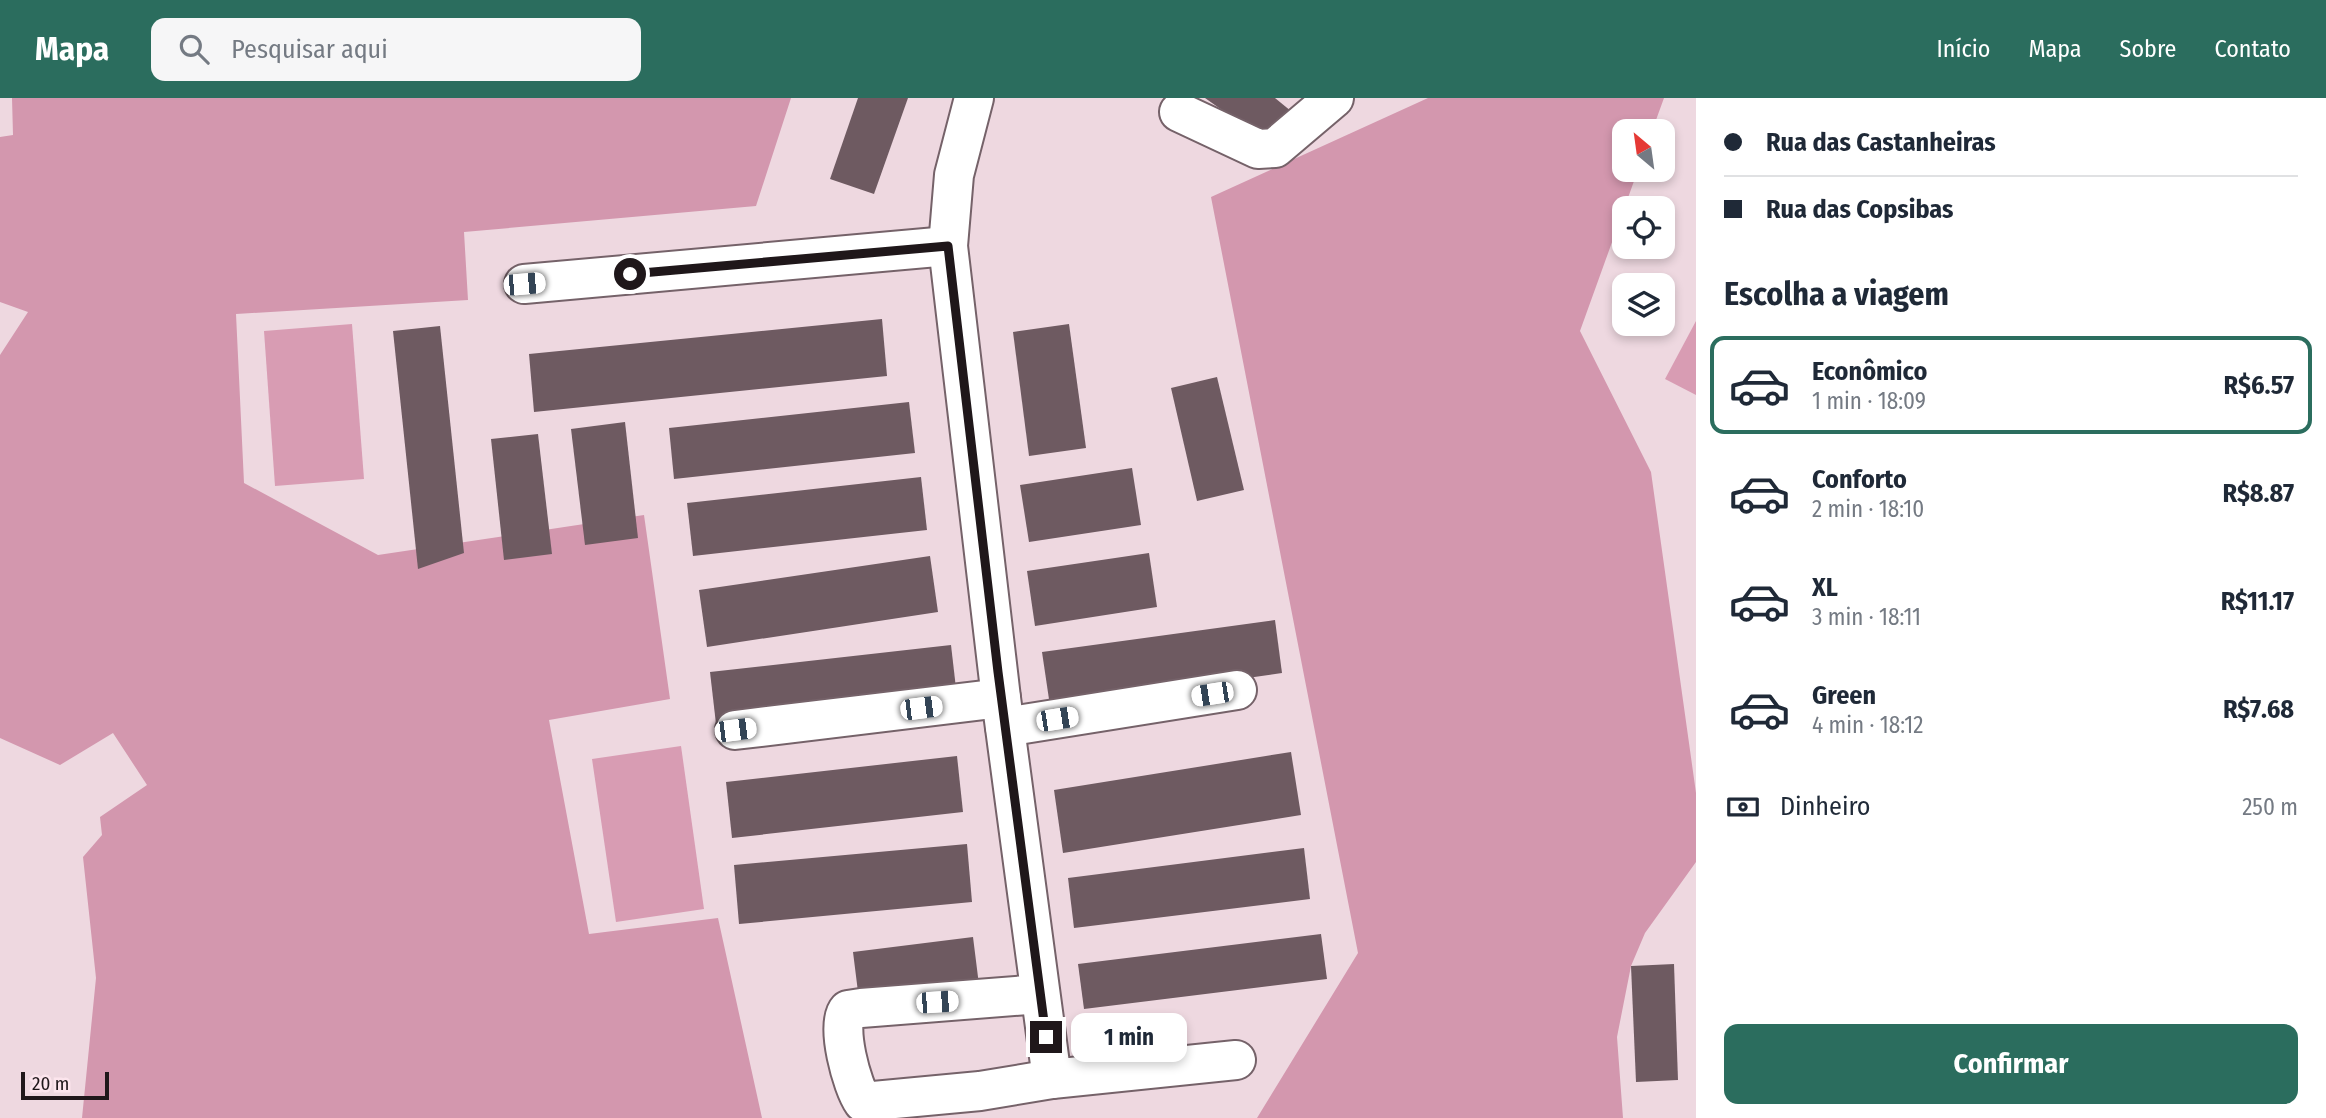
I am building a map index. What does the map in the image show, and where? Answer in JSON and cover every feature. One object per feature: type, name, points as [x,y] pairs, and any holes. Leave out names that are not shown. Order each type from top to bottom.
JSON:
[{"type":"street","points":[[974,98],[954,175],[948,246],[1003,713],[1052,1079]]},
{"type":"street","points":[[1179,112],[1258,149],[1275,148],[1334,98]]},
{"type":"street","points":[[524,284],[948,246]]},
{"type":"street","points":[[735,730],[1003,713],[1237,690]]},
{"type":"street","points":[[1040,994],[848,1010],[842,1022],[852,1083],[863,1102],[980,1091],[1052,1079],[1236,1060]]},
{"type":"shaded area","points":[[12,98],[791,98],[756,206],[464,232],[468,300],[236,314],[244,483],[378,555],[644,515],[670,699],[549,720],[589,934],[718,918],[762,1118],[82,1118],[96,978],[83,857],[102,835],[100,817],[147,785],[113,733],[60,765],[0,738],[0,355],[28,312],[0,302],[0,137],[13,135]]},
{"type":"shaded area","points":[[1428,98],[1664,98],[1656,119],[1612,119],[1612,182],[1634,182],[1629,196],[1612,196],[1612,242],[1580,331],[1651,472],[1696,793],[1696,862],[1645,933],[1631,966],[1617,1037],[1623,1118],[1257,1118],[1358,953],[1211,197]]},
{"type":"shaded area","points":[[1696,321],[1696,395],[1665,379]]},
{"type":"shaded area","points":[[352,324],[364,479],[275,486],[264,331]]},
{"type":"shaded area","points":[[681,746],[704,909],[616,922],[592,759]]},
{"type":"building","points":[[858,98],[908,98],[874,194],[830,179]]},
{"type":"building","points":[[1205,98],[1275,98],[1297,116],[1270,144]]},
{"type":"building","points":[[882,319],[887,376],[534,412],[529,354]]},
{"type":"building","points":[[1069,324],[1086,448],[1029,456],[1013,332]]},
{"type":"building","points":[[440,326],[464,553],[418,569],[393,331]]},
{"type":"building","points":[[1217,377],[1244,490],[1197,501],[1171,388]]},
{"type":"building","points":[[909,402],[915,453],[674,479],[669,428]]},
{"type":"building","points":[[625,422],[638,538],[585,545],[571,429]]},
{"type":"building","points":[[538,434],[552,554],[504,560],[491,439]]},
{"type":"building","points":[[1132,468],[1141,525],[1029,542],[1020,485]]},
{"type":"building","points":[[921,477],[927,530],[693,556],[687,503]]},
{"type":"building","points":[[1149,553],[1157,607],[1035,626],[1027,571]]},
{"type":"building","points":[[930,556],[938,612],[707,647],[699,590]]},
{"type":"building","points":[[1275,620],[1282,673],[1050,706],[1042,652]]},
{"type":"building","points":[[951,645],[957,697],[716,724],[710,672]]},
{"type":"building","points":[[1291,752],[1301,815],[1063,853],[1054,790]]},
{"type":"building","points":[[957,756],[963,812],[732,838],[726,782]]},
{"type":"building","points":[[967,844],[972,902],[739,924],[734,865]]},
{"type":"building","points":[[1304,848],[1310,899],[1074,928],[1068,878]]},
{"type":"building","points":[[1321,934],[1327,979],[1084,1009],[1078,964]]},
{"type":"building","points":[[973,937],[979,985],[859,1000],[853,952]]},
{"type":"building","points":[[1674,964],[1678,1080],[1636,1082],[1631,966]]},
{"type":"route","points":[[630,274],[948,246],[965,408],[1046,1037]]}]
